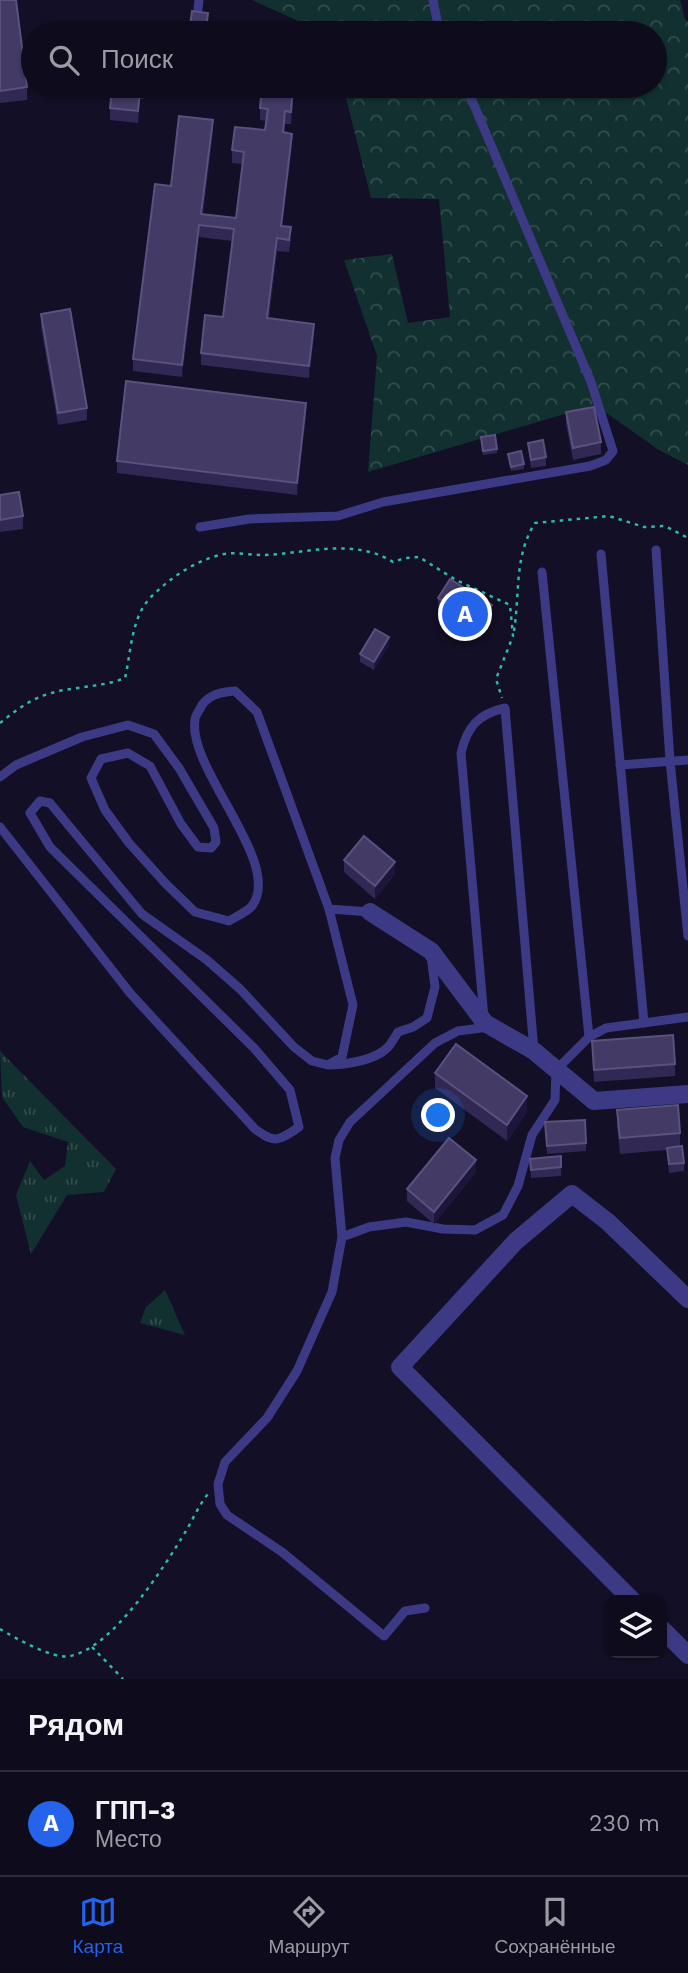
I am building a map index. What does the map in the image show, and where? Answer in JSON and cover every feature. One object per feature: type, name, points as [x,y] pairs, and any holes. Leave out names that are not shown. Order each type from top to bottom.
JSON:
[{"type":"street","points":[[370,912],[431,951],[491,1027],[534,1051],[594,1101],[688,1094]]},
{"type":"street","points":[[627,1595],[400,1367],[516,1241],[572,1194],[608,1222],[688,1299]]},
{"type":"street","points":[[667,1634],[688,1655]]},
{"type":"lane","points":[[433,0],[437,21]]},
{"type":"lane","points":[[200,527],[249,519],[338,516],[383,502],[590,466],[606,460],[613,451],[591,382],[471,98]]},
{"type":"lane","points":[[656,550],[670,761],[688,936]]},
{"type":"lane","points":[[601,554],[644,1023]]},
{"type":"lane","points":[[542,572],[590,1037]]},
{"type":"lane","points":[[0,777],[16,765],[82,737],[128,725],[154,734],[179,768],[214,828],[216,842],[211,848],[198,847],[181,824],[150,766],[128,753],[101,759],[91,778],[105,810],[129,843],[166,884],[195,912],[229,921],[251,906],[258,889],[254,864],[242,832],[197,746],[194,718],[206,699],[221,692],[235,691],[257,712],[329,909],[353,1005],[342,1057],[328,1065]]},
{"type":"lane","points":[[425,1608],[405,1611],[384,1636],[282,1552],[227,1515],[220,1504],[218,1484],[225,1462],[267,1418],[298,1371],[332,1292],[342,1237],[335,1158],[339,1140],[350,1122],[435,1043],[457,1031],[491,1027],[461,753],[466,735],[476,722],[493,711],[505,708],[534,1051]]},
{"type":"lane","points":[[620,765],[688,760]]},
{"type":"lane","points":[[0,827],[131,993],[268,1139],[282,1139],[299,1127],[290,1090],[254,1048],[50,847],[30,813],[40,801],[50,803],[142,914],[207,960],[240,989],[294,1047],[312,1061],[344,1065],[370,1057],[388,1048],[398,1032],[427,1018],[435,987],[431,951]]},
{"type":"lane","points":[[329,909],[370,912]]},
{"type":"lane","points":[[342,1237],[369,1227],[406,1222],[443,1229],[475,1230],[503,1215],[518,1186],[532,1135],[555,1100],[556,1070],[590,1037],[606,1028],[688,1017]]},
{"type":"path","points":[[505,708],[496,679],[513,636],[517,611],[518,566],[525,538],[535,523],[609,516],[644,527],[664,526],[688,538]]},
{"type":"path","points":[[0,723],[24,704],[49,694],[111,684],[125,678],[135,627],[148,599],[186,568],[226,554],[264,555],[357,548],[380,554],[393,562],[419,557],[456,580],[510,605],[513,636]]},
{"type":"path","points":[[0,1629],[43,1650],[68,1657],[92,1647],[109,1635],[151,1584],[185,1533],[205,1496],[218,1484]]},
{"type":"path","points":[[92,1647],[123,1679]]},
{"type":"green space","points":[[252,0],[680,0],[688,22],[688,465],[659,450],[595,405],[368,472],[377,356],[344,260],[392,254],[408,323],[450,317],[439,199],[371,198],[346,98],[667,98],[667,21],[298,21]]},
{"type":"green space","points":[[0,1051],[116,1169],[104,1192],[67,1195],[31,1254],[16,1195],[30,1161],[44,1180],[65,1166],[68,1142],[23,1127],[2,1097]]},
{"type":"green space","points":[[165,1290],[185,1335],[140,1323],[146,1307]]},
{"type":"building","points":[[0,0],[16,0],[21,40],[21,88],[0,91]]},
{"type":"building","points":[[192,11],[208,13],[207,21],[191,21]]},
{"type":"building","points":[[111,98],[139,98],[138,111],[110,108]]},
{"type":"building","points":[[261,98],[292,98],[291,112],[285,111],[283,132],[292,134],[281,226],[291,227],[289,240],[277,238],[267,318],[314,324],[309,366],[201,353],[205,315],[223,317],[234,229],[199,225],[182,365],[133,359],[155,184],[171,186],[179,116],[213,120],[201,214],[236,218],[244,152],[232,150],[235,127],[265,130],[268,109],[260,108]]},
{"type":"building","points":[[70,309],[87,408],[58,413],[41,314]]},
{"type":"building","points":[[126,381],[306,403],[297,483],[117,461]]},
{"type":"building","points":[[594,407],[601,442],[573,448],[566,412]]},
{"type":"building","points":[[495,435],[497,449],[483,451],[481,437]]},
{"type":"building","points":[[543,440],[546,457],[531,460],[528,443]]},
{"type":"building","points":[[521,451],[524,464],[511,467],[508,454]]},
{"type":"building","points":[[19,492],[23,516],[0,520],[0,495]]},
{"type":"building","points":[[450,579],[492,605],[480,625],[438,598]]},
{"type":"building","points":[[375,629],[389,637],[374,662],[360,654]]},
{"type":"building","points":[[364,836],[395,862],[375,886],[344,860]]},
{"type":"building","points":[[673,1035],[675,1064],[594,1070],[592,1041]]},
{"type":"building","points":[[456,1044],[527,1096],[507,1125],[435,1073]]},
{"type":"building","points":[[678,1105],[680,1133],[620,1138],[617,1110]]},
{"type":"building","points":[[585,1120],[586,1143],[547,1146],[545,1122]]},
{"type":"building","points":[[449,1138],[476,1160],[434,1212],[407,1189]]},
{"type":"building","points":[[682,1146],[684,1163],[669,1164],[667,1148]]},
{"type":"building","points":[[561,1156],[561,1167],[531,1170],[530,1159]]},
{"type":"place","name":"ГПП-3","points":[[465,614]]}]
